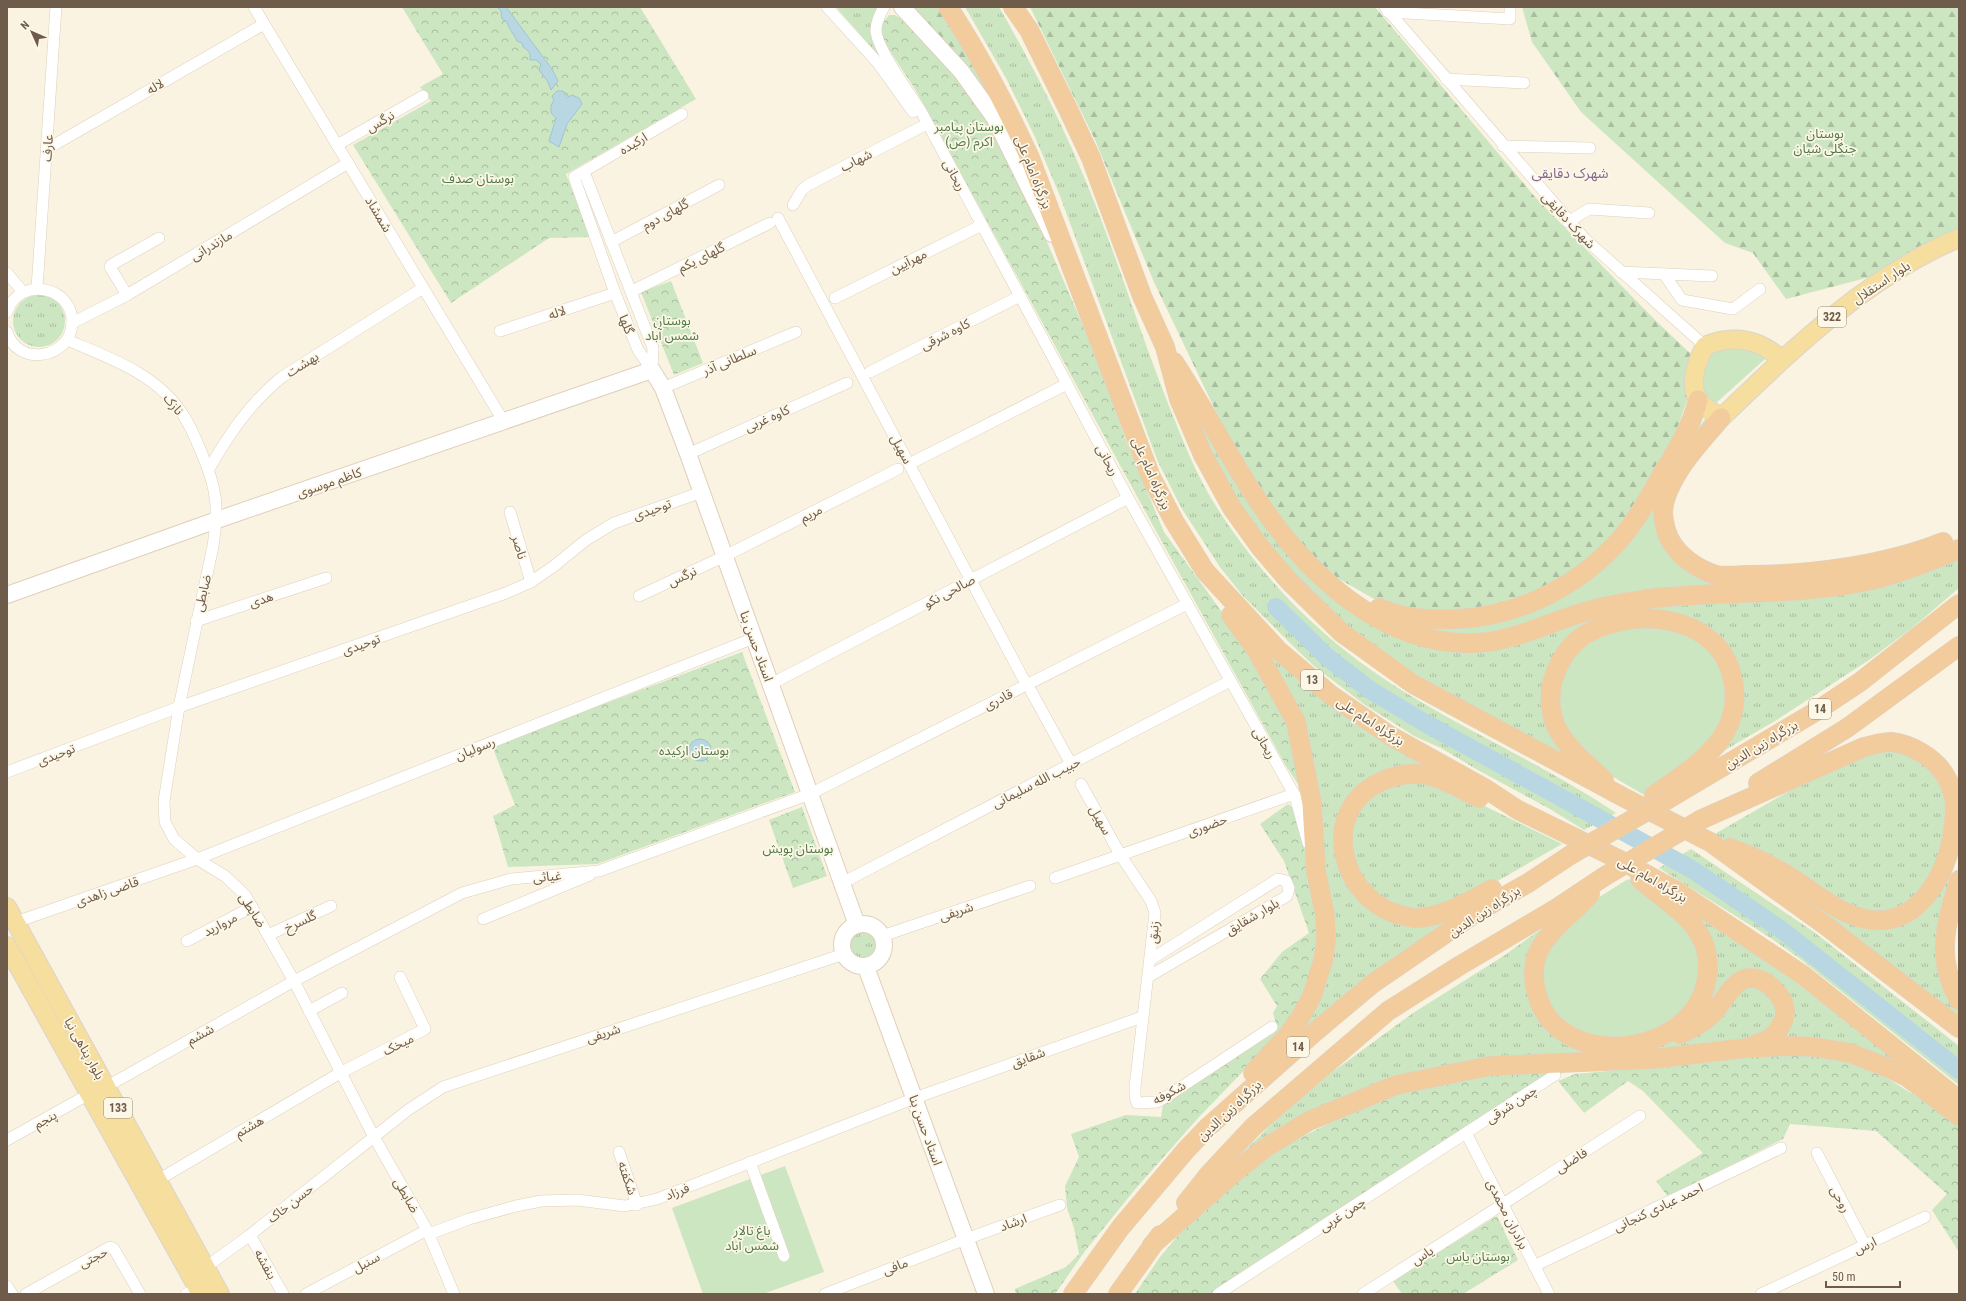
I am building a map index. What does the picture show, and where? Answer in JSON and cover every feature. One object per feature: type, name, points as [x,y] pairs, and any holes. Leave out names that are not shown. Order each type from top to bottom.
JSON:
[{"type":"highway","name":"بزرگراه امام علی","points":[[948,7],[969,39],[1007,108],[1030,158],[1151,478],[1174,521],[1205,571],[1278,650],[1331,695],[1389,735],[1486,789],[1518,810],[1620,860],[1676,891],[1802,975],[1959,1100]]},
{"type":"highway","points":[[1013,7],[1029,30],[1091,158],[1142,296],[1165,347],[1259,502],[1281,533],[1309,565],[1359,608],[1394,627],[1441,642],[1477,643],[1513,637],[1588,611],[1617,604],[1691,595],[1775,592],[1866,582],[1908,571],[1959,549]]},
{"type":"highway","points":[[1165,347],[1179,399],[1203,454],[1232,508],[1260,547],[1316,609],[1363,650],[1413,684],[1623,798],[1710,842],[1746,854],[1769,864],[1849,913],[1870,920],[1882,921],[1906,913],[1918,905],[1939,876],[1951,844],[1955,814],[1954,799],[1946,776],[1937,764],[1915,749],[1903,744],[1890,742],[1864,747],[1700,820]]},
{"type":"highway","points":[[1336,588],[1384,610],[1406,617],[1434,620],[1471,619],[1506,611],[1534,602],[1563,587],[1589,569],[1612,548],[1640,512],[1684,438],[1693,418],[1698,400]]},
{"type":"highway","points":[[1684,438],[1717,415]]},
{"type":"highway","points":[[1717,415],[1673,480],[1664,502],[1664,527],[1673,546],[1687,560],[1701,569],[1718,575],[1774,575],[1859,565],[1914,553],[1959,536]]},
{"type":"highway","points":[[1205,571],[1233,618],[1264,664],[1296,722],[1312,804],[1316,871],[1325,915],[1326,941],[1323,961],[1312,996],[1300,1018],[1288,1035],[1258,1067],[1208,1127]]},
{"type":"highway","name":"بزرگراه زین الدین","points":[[1073,1294],[1121,1227],[1156,1184],[1208,1127],[1316,1031],[1372,984],[1477,912],[1528,883],[1572,854],[1621,826],[1662,797],[1815,712],[1860,682],[1959,604]]},
{"type":"highway","points":[[1623,798],[1568,745],[1555,723],[1550,694],[1552,680],[1558,665],[1567,651],[1576,642],[1605,625],[1644,619],[1680,623],[1694,628],[1709,638],[1719,648],[1727,662],[1735,693],[1733,714],[1722,739],[1662,797]]},
{"type":"highway","name":"14","points":[[1118,1294],[1152,1245],[1210,1173],[1253,1127],[1388,1011],[1847,728],[1959,646]]},
{"type":"highway","points":[[1518,810],[1479,798],[1439,779],[1414,774],[1402,774],[1388,778],[1374,785],[1355,800],[1347,813],[1343,828],[1345,858],[1350,872],[1359,886],[1374,902],[1393,914],[1418,919],[1432,916],[1466,903],[1499,885],[1528,883]]},
{"type":"highway","points":[[1710,842],[1849,942],[1959,1028]]},
{"type":"highway","points":[[1620,860],[1656,895],[1693,925],[1701,938],[1707,955],[1707,975],[1703,994],[1697,1006],[1682,1023],[1664,1036],[1656,1039]]},
{"type":"highway","points":[[1605,876],[1577,909],[1550,935],[1540,949],[1534,974],[1537,996],[1540,1006],[1551,1022],[1562,1032],[1577,1040],[1612,1046],[1675,1036],[1691,1030],[1708,1018],[1737,984],[1749,978],[1761,980],[1772,987],[1780,997],[1785,1012],[1782,1024],[1772,1037],[1746,1048]]},
{"type":"highway","points":[[1959,880],[1948,918],[1944,942],[1944,957],[1950,980],[1959,1000]]},
{"type":"highway","points":[[1152,1245],[1235,1172],[1265,1148],[1309,1121],[1396,1085],[1490,1066],[1653,1059],[1746,1048],[1792,1046],[1815,1047],[1850,1053],[1874,1061],[1907,1077],[1959,1116]]},
{"type":"main road","points":[[902,7],[960,71],[994,117],[1078,286]]},
{"type":"main road","points":[[1020,7],[1029,30]]},
{"type":"main road","name":"بلوار استقلال","points":[[1717,415],[1775,354],[1837,300],[1876,272],[1923,244],[1959,229]]},
{"type":"main road","name":"بلوار استقلال","points":[[1775,354],[1886,276],[1922,255],[1959,238]]},
{"type":"main road","points":[[1717,415],[1698,400],[1694,388],[1695,370],[1705,346],[1717,341],[1731,339],[1748,340],[1775,354]]},
{"type":"main road","name":"کاظم موسوی","points":[[7,595],[217,520],[652,370]]},
{"type":"main road","name":"استاد حسن بنا","points":[[652,370],[663,388],[688,454],[857,925]]},
{"type":"main road","name":"بلوار پناهی نیا","points":[[7,907],[11,924],[106,1087],[220,1294]]},
{"type":"main road","points":[[857,925],[871,925],[882,936],[885,948],[883,954],[879,960],[866,967],[853,964],[844,954],[843,940],[851,928],[857,925]]},
{"type":"main road","name":"بلوار پناهی نیا","points":[[7,946],[195,1292]]},
{"type":"main road","name":"استاد حسن بنا","points":[[866,967],[986,1294]]},
{"type":"street","name":"عارف","points":[[36,288],[56,7]]},
{"type":"street","name":"شمشاد","points":[[254,7],[504,422]]},
{"type":"street","name":"ریحانی","points":[[827,7],[878,63],[898,89],[916,117],[927,124]]},
{"type":"street","name":"ریحانی","points":[[884,7],[876,22],[877,38],[927,124],[1128,498],[1294,794],[1316,871]]},
{"type":"street","points":[[1387,9],[1510,19],[1510,7]]},
{"type":"street","name":"شهرک دقایقی","points":[[1387,9],[1584,239],[1705,346]]},
{"type":"street","name":"لاله","points":[[46,149],[264,24]]},
{"type":"street","points":[[1446,79],[1524,83]]},
{"type":"street","name":"نرگس","points":[[337,145],[423,96]]},
{"type":"street","name":"ارکیده","points":[[584,172],[682,114]]},
{"type":"street","name":"شهاب","points":[[793,205],[802,190],[808,186],[927,124]]},
{"type":"street","points":[[1503,146],[1590,148]]},
{"type":"street","name":"مازندرانی","points":[[72,323],[127,295],[348,163]]},
{"type":"street","name":"گلها","points":[[584,172],[653,348],[652,370],[638,350],[615,293],[574,177],[584,172]]},
{"type":"street","name":"گلهای دوم","points":[[611,242],[719,185]]},
{"type":"street","points":[[1568,222],[1589,209],[1649,213]]},
{"type":"street","name":"گلهای یکم","points":[[632,292],[774,221]]},
{"type":"street","name":"سهیل","points":[[774,221],[971,580],[1024,680]]},
{"type":"street","name":"مهرآیین","points":[[835,298],[982,225]]},
{"type":"street","points":[[127,295],[110,267],[111,265],[159,238]]},
{"type":"street","points":[[1621,272],[1712,276]]},
{"type":"street","points":[[7,273],[23,292]]},
{"type":"street","points":[[1664,274],[1682,300],[1733,310],[1760,289]]},
{"type":"street","points":[[7,312],[15,298],[23,292],[36,288],[48,289],[62,298],[71,312],[72,323],[67,340],[54,352],[44,355],[33,355],[18,348],[7,335]]},
{"type":"street","name":"بهشت","points":[[209,469],[243,415],[270,387],[282,377],[424,288]]},
{"type":"street","name":"لاله","points":[[500,331],[615,293]]},
{"type":"street","name":"کاوه شرقی","points":[[870,372],[1020,296]]},
{"type":"street","name":"سلطانی آذر","points":[[663,388],[796,332]]},
{"type":"street","name":"نازک","points":[[67,340],[118,362],[136,372],[165,393],[184,417],[209,469],[217,498],[217,520]]},
{"type":"street","name":"کاوه غربی","points":[[688,454],[847,382]]},
{"type":"street","points":[[915,460],[1067,384]]},
{"type":"street","name":"مریم","points":[[725,556],[898,469]]},
{"type":"street","name":"توحیدی","points":[[7,772],[179,707],[506,593],[531,582],[554,566],[586,540],[614,523],[702,492]]},
{"type":"street","name":"صالحی نکو","points":[[771,684],[1128,498]]},
{"type":"street","name":"ناصر","points":[[510,512],[531,582]]},
{"type":"street","name":"ضابطی","points":[[217,520],[213,546],[196,620],[179,707],[164,810],[165,822],[174,839],[197,859],[225,876],[245,895],[294,981],[374,1137],[428,1232],[454,1294]]},
{"type":"street","name":"نرگس","points":[[639,596],[725,556]]},
{"type":"street","name":"هدی","points":[[196,620],[326,578]]},
{"type":"street","name":"قادری","points":[[810,794],[1187,604]]},
{"type":"street","name":"رسولیان","points":[[197,859],[754,638]]},
{"type":"street","name":"حبیب الله سلیمانی","points":[[842,882],[1230,681]]},
{"type":"street","points":[[1031,691],[1071,764]]},
{"type":"street","name":"سهیل","points":[[1081,784],[1121,856]]},
{"type":"street","name":"غیاثی","points":[[294,981],[462,893],[510,879],[599,871],[810,794]]},
{"type":"street","points":[[1294,794],[1302,803],[1312,804]]},
{"type":"street","name":"حضوری","points":[[1121,856],[1294,794]]},
{"type":"street","points":[[1055,878],[1121,856]]},
{"type":"street","name":"زنبق","points":[[1121,856],[1151,901],[1155,913],[1142,1017]]},
{"type":"street","name":"قاضی زاهدی","points":[[11,924],[197,859]]},
{"type":"street","points":[[483,919],[599,871]]},
{"type":"street","name":"بلوار شقایق","points":[[1148,977],[1287,896],[1289,888],[1286,881],[1278,879],[1150,960]]},
{"type":"street","name":"شریفی","points":[[882,936],[1030,886]]},
{"type":"street","name":"گلسرخ","points":[[268,935],[332,906]]},
{"type":"street","name":"مروارید","points":[[187,941],[252,907]]},
{"type":"street","name":"شریفی","points":[[374,1137],[431,1093],[455,1082],[844,954]]},
{"type":"street","name":"میخک","points":[[340,1073],[425,1029],[400,977]]},
{"type":"street","name":"ششم","points":[[106,1087],[294,981]]},
{"type":"street","points":[[309,1011],[342,993]]},
{"type":"street","name":"شقایق","points":[[915,1098],[1142,1017]]},
{"type":"street","name":"شکوفه","points":[[1142,1017],[1135,1096],[1138,1103],[1146,1104],[1157,1102],[1169,1095],[1272,1027]]},
{"type":"street","name":"هشتم","points":[[158,1180],[340,1073]]},
{"type":"street","name":"چمن شرقی","points":[[1466,1134],[1555,1075]]},
{"type":"street","name":"پنجم","points":[[7,1140],[82,1098]]},
{"type":"street","name":"فرزاد","points":[[428,1232],[469,1219],[540,1201],[577,1200],[625,1206],[637,1205],[657,1199],[915,1098]]},
{"type":"street","name":"فاضلی","points":[[1502,1203],[1640,1116]]},
{"type":"street","name":"برادران محمدی","points":[[1466,1134],[1549,1294]]},
{"type":"street","name":"چمن غربی","points":[[1218,1294],[1466,1134]]},
{"type":"street","name":"حسن خاک","points":[[206,1267],[250,1235],[374,1137]]},
{"type":"street","name":"احمد عبادی کنجانی","points":[[1534,1266],[1781,1148]]},
{"type":"street","name":"شکفته","points":[[618,1152],[637,1205]]},
{"type":"street","name":"روحی","points":[[1817,1153],[1865,1245]]},
{"type":"street","points":[[750,1162],[784,1256]]},
{"type":"street","name":"یاس","points":[[1363,1294],[1502,1203]]},
{"type":"street","name":"ارشاد","points":[[966,1239],[1060,1205]]},
{"type":"street","name":"ارس","points":[[1761,1294],[1925,1217]]},
{"type":"street","name":"سنبل","points":[[306,1294],[428,1232]]},
{"type":"street","name":"بنفشه","points":[[250,1235],[282,1294]]},
{"type":"street","name":"مافی","points":[[825,1294],[966,1239]]},
{"type":"street","name":"حجتی","points":[[26,1294],[110,1246],[114,1249],[140,1294]]},
{"type":"street","points":[[7,1286],[12,1294]]},
{"type":"green space","name":"بوستان صدف","points":[[402,7],[640,7],[696,99],[566,174],[590,237],[549,238],[451,303],[353,145],[431,101],[420,87],[443,74]]},
{"type":"green space","points":[[836,7],[878,7],[887,65]]},
{"type":"green space","points":[[909,7],[939,7],[1001,116]]},
{"type":"green space","points":[[965,7],[999,7],[1028,59],[1080,166],[1111,246],[1162,388],[1194,467],[1223,517],[1262,570],[1307,617],[1357,660],[1392,684],[1429,706],[1542,768],[1616,813],[1584,830],[1550,809],[1476,769],[1441,748],[1416,737],[1365,705],[1314,666],[1243,596],[1220,567],[1182,509],[1158,462],[1060,196],[1035,137],[1006,78]]},
{"type":"green space","points":[[1030,7],[1375,7],[1535,197],[1655,320],[1692,355],[1689,395],[1664,466],[1618,535],[1549,591],[1458,615],[1381,603],[1334,576],[1288,532],[1230,441],[1154,282],[1095,140]]},
{"type":"green space","name":"بوستان جنگلی شیان","points":[[1522,7],[1959,7],[1959,238],[1885,273],[1786,299],[1753,253],[1725,243],[1581,112],[1532,42]]},
{"type":"green space","name":"بوستان پیامبر اکرم (ص)","points":[[889,15],[895,15],[905,21],[969,88],[1019,177],[1102,370],[1125,438],[1164,532],[1264,670],[1284,707],[1308,799],[1286,766],[915,89],[880,36],[881,25]]},
{"type":"green space","name":"بوستان شمس آباد","points":[[671,281],[703,363],[674,375],[641,292]]},
{"type":"green space","points":[[39,295],[49,297],[57,303],[63,311],[65,321],[63,331],[57,339],[49,345],[39,347],[29,345],[21,339],[15,331],[13,321],[15,311],[21,303],[29,297]]},
{"type":"green space","points":[[1743,344],[1766,358],[1715,404],[1704,393],[1701,377],[1708,354],[1718,347]]},
{"type":"green space","points":[[1175,368],[1361,615],[1584,616],[1959,557],[1959,588],[1911,629],[1869,660],[1775,721],[1713,757],[1589,771],[1433,687],[1347,626],[1284,567],[1231,490],[1199,424]]},
{"type":"green space","points":[[1706,418],[1713,424],[1683,458],[1663,542],[1758,587],[1464,640],[1403,620],[1449,624],[1578,580]]},
{"type":"green space","points":[[1655,624],[1703,640],[1729,682],[1722,732],[1646,796],[1603,771],[1573,744],[1557,716],[1562,667],[1592,636]]},
{"type":"green space","points":[[1264,645],[1483,796],[1430,772],[1361,788],[1343,857],[1396,920],[1485,897],[1270,1062],[1329,896]]},
{"type":"green space","name":"بوستان ارکیده","points":[[742,652],[795,792],[597,864],[508,867],[493,816],[515,805],[492,746]]},
{"type":"green space","points":[[1886,747],[1932,765],[1950,804],[1939,866],[1903,909],[1862,912],[1775,864],[1713,835],[1815,776]]},
{"type":"green space","points":[[1411,779],[1458,793],[1562,844],[1466,899],[1419,914],[1366,890],[1346,836],[1365,797]]},
{"type":"green space","points":[[1288,804],[1292,807],[1310,868],[1320,921],[1318,950],[1305,995],[1284,1029],[1199,1117],[1137,1187],[1085,1251],[1055,1294],[1016,1294],[1015,1289],[1066,1267],[1079,1254],[1074,1228],[1067,1208],[1065,1186],[1079,1157],[1071,1134],[1126,1115],[1161,1117],[1163,1104],[1277,1027],[1273,1013],[1277,1006],[1260,979],[1282,952],[1309,933],[1284,861],[1260,824]]},
{"type":"green space","name":"بوستان پویش","points":[[802,807],[827,876],[793,888],[769,820]]},
{"type":"green space","points":[[1691,849],[1814,932],[1959,1046],[1959,1085],[1799,958],[1766,935],[1659,868]]},
{"type":"green space","points":[[1954,864],[1942,904],[1936,938],[1959,1009],[1959,1021],[1785,886],[1877,926]]},
{"type":"green space","points":[[1628,879],[1674,913],[1702,954],[1692,1008],[1637,1039],[1581,1037],[1545,1004],[1540,989],[1542,954],[1593,901]]},
{"type":"green space","points":[[1656,890],[1767,958],[1959,1110],[1834,1043],[1419,1073],[1227,1168],[1281,1115],[1331,1073],[1413,1013],[1502,957],[1578,903]]},
{"type":"green space","points":[[861,929],[867,929],[876,933],[880,945],[876,957],[867,961],[861,961],[852,957],[848,948],[848,942],[852,933]]},
{"type":"green space","points":[[1789,1052],[1840,1060],[1876,1071],[1925,1102],[1959,1126],[1959,1252],[1932,1210],[1947,1194],[1876,1131],[1790,1124],[1783,1139],[1668,1197],[1656,1181],[1703,1153],[1643,1091],[1628,1081],[1584,1113],[1558,1081],[1575,1074],[1709,1062]]},
{"type":"green space","points":[[1566,1071],[1407,1166],[1213,1294],[1135,1294],[1160,1257],[1185,1227],[1260,1159],[1294,1141],[1389,1093],[1494,1073]]},
{"type":"green space","name":"باغ تالار شمس آباد","points":[[785,1166],[824,1272],[763,1294],[703,1294],[672,1208]]},
{"type":"green space","name":"بوستان یاس","points":[[1497,1216],[1518,1260],[1463,1294],[1402,1294],[1393,1281]]},
{"type":"water","points":[[497,7],[506,7],[552,69],[558,81],[551,90],[548,82],[539,70],[541,64],[536,60],[530,60],[529,52],[523,47],[522,43],[517,41],[507,22],[502,19],[501,11]]},
{"type":"water","points":[[557,91],[563,91],[567,98],[572,95],[579,98],[582,104],[567,124],[559,147],[549,141],[556,118],[551,113],[551,105],[554,101],[552,96]]},
{"type":"water","points":[[700,739],[708,742],[711,750],[708,758],[700,761],[692,758],[689,750],[692,742]]},
{"type":"waterway","points":[[1276,607],[1327,657],[1370,690],[1425,723],[1693,870],[1783,931],[1959,1070]]},
{"type":"district","name":"شهرک دقایقی","points":[[1570,173]]}]
